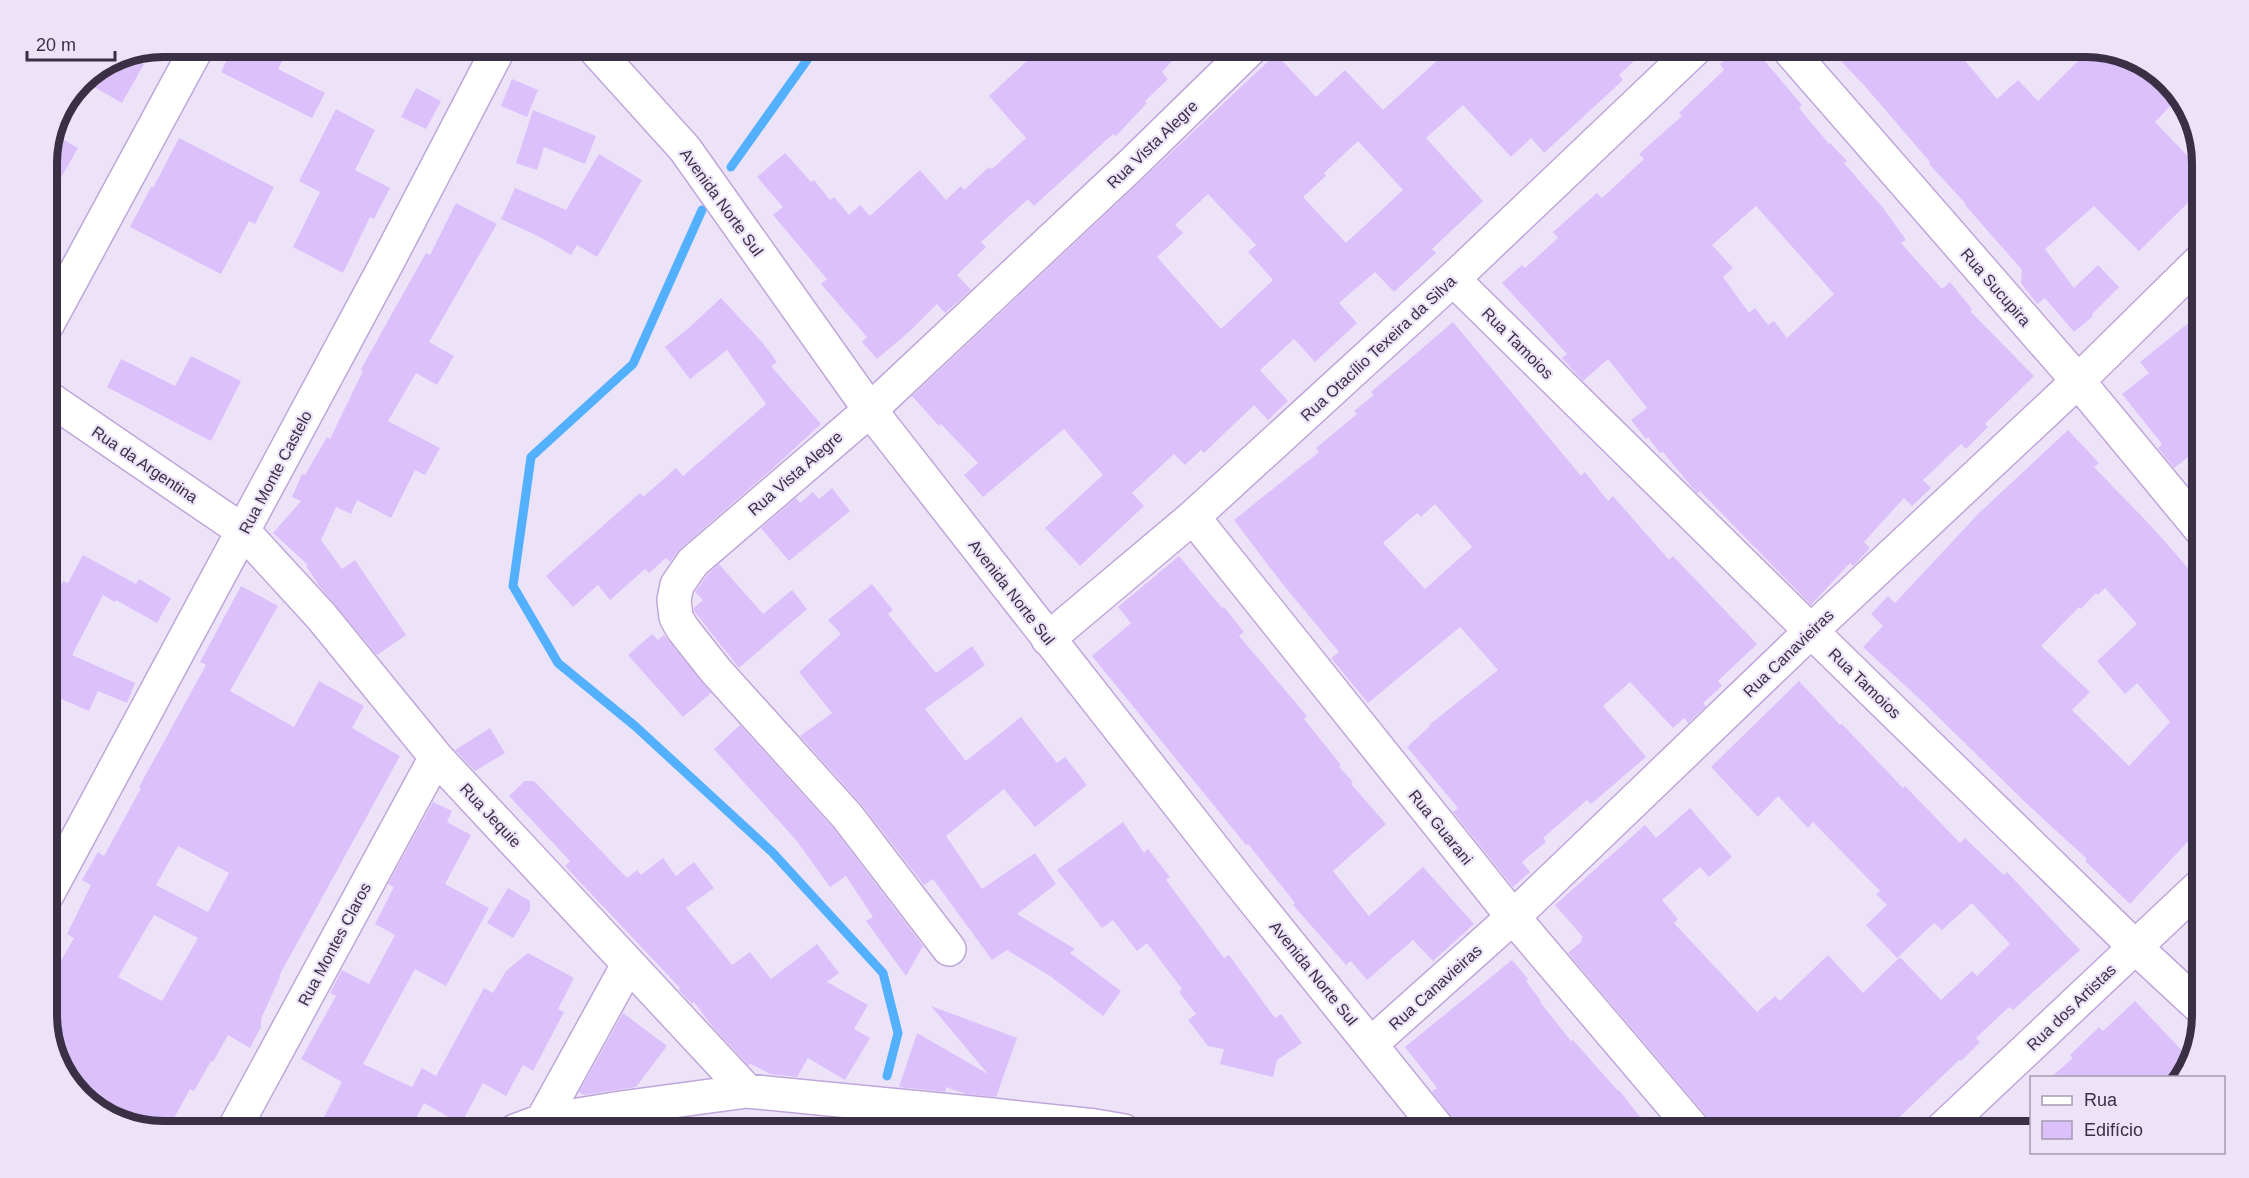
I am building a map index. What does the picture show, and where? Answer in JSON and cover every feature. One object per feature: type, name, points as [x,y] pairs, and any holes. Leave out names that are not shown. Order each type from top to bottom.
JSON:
[{"type":"street","points":[[57,306],[185,57]]},
{"type":"street","name":"Rua Monte Castelo","points":[[57,876],[494,57]]},
{"type":"street","name":"Avenida Norte Sul","points":[[602,57],[685,149],[870,410],[1048,639],[1432,1121]]},
{"type":"street","name":"Rua Vista Alegre","points":[[949,949],[847,816],[716,671],[676,617],[674,600],[677,585],[693,562],[870,410],[1242,57]]},
{"type":"street","name":"Rua Otacílio Texeira da Silva","points":[[1048,639],[1193,517],[1453,279],[1686,57]]},
{"type":"street","name":"Rua Sucupira","points":[[1796,57],[2078,381],[2192,519]]},
{"type":"street","name":"Rua Canavieiras","points":[[1371,1044],[1513,917],[1811,631],[2078,381],[2192,269]]},
{"type":"street","name":"Rua Tamoios","points":[[1453,279],[1811,631],[2192,1000]]},
{"type":"street","name":"Rua da Argentina","points":[[57,404],[243,531]]},
{"type":"street","name":"Rua Guarani","points":[[1193,517],[1513,917],[1686,1121]]},
{"type":"street","name":"Rua Jequie","points":[[243,531],[321,616],[436,756],[747,1092]]},
{"type":"street","name":"Rua Montes Claros","points":[[238,1121],[436,756]]},
{"type":"street","name":"Rua dos Artistas","points":[[1950,1121],[2192,893]]},
{"type":"street","points":[[531,1121],[628,965]]},
{"type":"street","points":[[554,1121],[621,1108],[747,1092],[979,1121]]},
{"type":"building","points":[[228,57],[284,57],[278,69],[325,93],[312,118],[221,72]]},
{"type":"building","points":[[1031,57],[1176,57],[1162,72],[1168,79],[1145,101],[1147,103],[1116,136],[1113,134],[1034,206],[1028,199],[981,242],[986,247],[957,275],[971,290],[945,313],[937,304],[877,359],[862,342],[867,337],[821,284],[827,279],[773,215],[783,207],[757,177],[785,153],[811,182],[814,180],[830,200],[834,197],[849,215],[860,205],[870,216],[920,170],[946,200],[961,186],[964,190],[989,167],[992,169],[1026,138],[989,96]]},
{"type":"building","points":[[1273,57],[1279,57],[1316,97],[1345,70],[1383,110],[1439,59],[1437,57],[1638,57],[1619,75],[1623,80],[1544,153],[1531,138],[1511,157],[1463,105],[1426,138],[1483,201],[1432,249],[1436,253],[1394,292],[1375,272],[1339,303],[1357,323],[1315,362],[1294,339],[1260,370],[1288,401],[1268,420],[1254,405],[1204,453],[1201,450],[1185,465],[1174,454],[1132,493],[1144,506],[1080,566],[1045,528],[1103,475],[1064,429],[983,497],[964,475],[978,463],[941,424],[939,426],[912,396]],"holes":[[[1358,141],[1403,190],[1346,243],[1303,197],[1326,176],[1324,173]],[[1208,194],[1256,245],[1248,252],[1273,280],[1221,329],[1157,257],[1183,233],[1175,225]]]},
{"type":"building","points":[[1728,57],[1761,57],[1802,105],[1799,108],[1829,144],[1847,161],[1844,163],[1884,209],[1906,240],[1901,243],[1942,289],[1950,282],[1972,309],[1970,311],[2034,376],[1985,424],[1988,427],[1966,449],[1961,444],[1923,480],[1931,488],[1912,506],[1904,498],[1864,542],[1870,548],[1853,566],[1850,563],[1811,605],[1700,491],[1696,492],[1663,452],[1660,453],[1648,437],[1646,439],[1631,420],[1647,408],[1608,359],[1583,381],[1562,358],[1567,354],[1502,283],[1522,265],[1525,268],[1558,238],[1553,232],[1597,193],[1602,198],[1644,159],[1639,154],[1682,116],[1679,113],[1724,70],[1720,64]],"holes":[[[1756,206],[1834,294],[1787,338],[1774,321],[1768,325],[1755,308],[1749,313],[1723,277],[1733,268],[1712,245]]]},
{"type":"building","points":[[1837,57],[1962,57],[1997,99],[2018,80],[2038,101],[2082,57],[2099,58],[2126,65],[2156,83],[2173,103],[2155,122],[2192,161],[2192,199],[2139,251],[2094,206],[2045,249],[2074,288],[2098,265],[2119,287],[2092,314],[2093,316],[2074,332],[2045,298],[2037,304],[2021,283],[2022,270],[1929,164],[1930,162]]},
{"type":"building","points":[[138,60],[144,64],[122,103],[91,85],[110,71]]},
{"type":"building","points":[[512,79],[538,90],[527,117],[501,106]]},
{"type":"building","points":[[416,88],[441,101],[426,129],[401,117]]},
{"type":"building","points":[[336,109],[375,130],[355,170],[390,188],[374,219],[370,217],[343,273],[293,247],[320,192],[299,181]]},
{"type":"building","points":[[533,110],[596,136],[585,164],[544,147],[537,170],[516,163]]},
{"type":"building","points":[[60,138],[78,148],[57,185],[57,156]]},
{"type":"building","points":[[179,138],[274,187],[255,224],[249,221],[221,274],[130,227]]},
{"type":"building","points":[[599,154],[642,180],[597,257],[577,245],[571,255],[540,237],[501,219],[515,188],[566,210]]},
{"type":"building","points":[[456,203],[497,224],[429,342],[454,356],[437,385],[416,373],[388,421],[440,448],[425,475],[415,470],[391,518],[357,500],[351,514],[336,507],[321,540],[342,569],[355,560],[406,635],[377,655],[320,587],[306,566],[308,565],[273,533],[301,501],[292,497],[302,474],[305,475],[327,437],[330,439],[363,371],[361,369],[426,253],[430,255]]},
{"type":"building","points":[[721,298],[762,342],[777,362],[771,366],[821,424],[681,548],[670,562],[666,558],[649,573],[645,569],[610,600],[598,585],[573,607],[546,576],[640,493],[643,497],[676,468],[683,476],[766,404],[727,350],[690,379],[665,347]]},
{"type":"building","points":[[2192,320],[2192,462],[2188,457],[2174,468],[2158,448],[2162,444],[2122,394],[2149,373],[2140,362]]},
{"type":"building","points":[[1453,322],[1581,476],[1585,472],[1608,501],[1613,496],[1669,560],[1673,556],[1757,644],[1718,681],[1722,686],[1703,703],[1706,706],[1688,723],[1684,718],[1673,728],[1630,682],[1603,706],[1646,757],[1591,804],[1587,800],[1543,838],[1546,842],[1522,862],[1530,872],[1513,887],[1453,812],[1458,808],[1407,747],[1429,725],[1498,670],[1460,627],[1368,703],[1331,658],[1339,652],[1281,582],[1234,520],[1319,452],[1316,448],[1357,414],[1354,411],[1374,395],[1371,392]],"holes":[[[1435,504],[1472,547],[1425,589],[1383,543],[1417,513],[1421,517]]]},
{"type":"building","points":[[191,356],[241,381],[211,441],[107,387],[121,359],[175,386]]},
{"type":"building","points":[[2068,430],[2099,463],[2094,467],[2192,573],[2192,837],[2130,904],[2085,861],[2087,859],[1863,647],[1883,626],[1871,614],[1888,596],[1895,603],[1978,514]],"holes":[[[2105,588],[2137,624],[2097,661],[2125,694],[2137,683],[2170,722],[2129,766],[2072,710],[2090,692],[2041,646],[2079,607],[2081,609],[2096,593],[2098,595]]]},
{"type":"building","points":[[832,488],[850,511],[789,561],[761,528],[796,498],[800,503],[813,492],[819,499]]},
{"type":"building","points":[[83,555],[136,584],[139,579],[171,598],[157,623],[103,595],[72,655],[135,683],[127,703],[98,691],[89,711],[57,697],[57,593],[63,581],[68,583]]},
{"type":"building","points":[[1179,556],[1244,632],[1239,636],[1307,716],[1304,719],[1341,765],[1339,767],[1353,782],[1351,784],[1386,824],[1333,871],[1369,916],[1423,867],[1474,924],[1433,961],[1413,940],[1367,980],[1351,961],[1346,965],[1293,905],[1295,903],[1248,844],[1246,845],[1092,656],[1131,623],[1118,607]]},
{"type":"building","points":[[719,564],[763,614],[792,590],[807,609],[739,668],[694,611],[694,608],[703,600],[695,592],[707,575]]},
{"type":"building","points":[[872,584],[893,610],[888,614],[936,673],[972,646],[985,665],[925,709],[966,761],[1021,717],[1057,763],[1065,757],[1087,785],[1035,827],[1004,789],[946,836],[982,889],[1035,853],[1056,884],[1017,914],[1075,949],[1070,953],[1121,991],[1103,1016],[1050,976],[1007,950],[992,960],[933,879],[924,885],[862,805],[800,736],[832,713],[799,672],[841,634],[828,620]]},
{"type":"building","points":[[241,586],[278,606],[230,691],[294,727],[319,681],[364,706],[352,728],[400,756],[279,976],[261,1019],[261,1027],[250,1048],[228,1035],[194,1091],[190,1089],[172,1121],[150,1120],[123,1113],[104,1103],[83,1085],[75,1074],[68,1062],[59,1035],[57,968],[74,938],[67,934],[91,885],[82,880],[98,852],[104,856],[206,665],[200,662]],"holes":[[[178,846],[229,873],[208,912],[156,885]],[[154,915],[198,938],[162,1001],[118,977]]]},
{"type":"building","points":[[652,634],[658,640],[664,635],[711,693],[683,717],[628,655]]},
{"type":"building","points":[[1799,681],[1840,725],[1842,724],[1960,843],[1965,838],[2004,875],[2007,872],[2080,950],[2013,1010],[2009,1007],[1976,1038],[1980,1042],[1895,1121],[1710,1121],[1568,953],[1582,941],[1583,937],[1555,905],[1645,825],[1656,838],[1690,808],[1732,857],[1709,877],[1700,867],[1662,900],[1678,919],[1674,923],[1757,1012],[1775,996],[1780,1001],[1828,955],[1863,993],[1900,957],[1941,1000],[1972,971],[1977,976],[2010,944],[1972,903],[1942,930],[1934,923],[1897,958],[1866,925],[1887,905],[1876,894],[1880,891],[1813,822],[1808,828],[1778,796],[1758,817],[1711,767]]},
{"type":"building","points":[[740,725],[833,828],[923,946],[906,976],[866,921],[873,917],[846,876],[830,887],[796,840],[714,749]]},
{"type":"building","points":[[490,728],[505,753],[475,771],[455,750]]},
{"type":"building","points":[[525,781],[534,781],[627,878],[637,870],[641,875],[663,858],[676,876],[694,862],[714,888],[686,908],[732,965],[750,952],[771,979],[817,944],[839,973],[827,982],[868,1005],[854,1029],[870,1038],[845,1080],[808,1058],[797,1077],[770,1074],[751,1064],[748,1065],[712,1026],[694,1002],[692,1004],[679,990],[680,988],[565,866],[570,861],[509,796]]},
{"type":"building","points":[[433,802],[452,811],[447,822],[471,835],[445,884],[489,908],[446,986],[415,969],[363,1064],[412,1087],[422,1068],[436,1076],[484,988],[493,993],[506,971],[528,953],[574,978],[558,1009],[564,1012],[533,1071],[523,1065],[506,1096],[483,1083],[463,1121],[456,1121],[424,1103],[414,1121],[322,1121],[342,1082],[301,1059],[336,996],[330,993],[342,970],[369,984],[395,935],[375,924],[394,887],[388,884]]},
{"type":"building","points":[[1123,822],[1144,853],[1148,849],[1170,877],[1166,880],[1224,958],[1229,955],[1275,1018],[1281,1014],[1302,1043],[1277,1060],[1273,1077],[1220,1064],[1224,1049],[1208,1046],[1188,1020],[1196,1014],[1179,992],[1182,989],[1147,943],[1137,951],[1113,920],[1102,928],[1057,870]]},
{"type":"building","points":[[508,888],[530,901],[530,910],[513,938],[487,923]]},
{"type":"building","points":[[1512,960],[1528,979],[1526,981],[1540,1002],[1571,1041],[1573,1040],[1619,1090],[1643,1121],[1454,1121],[1432,1091],[1437,1088],[1405,1047]]},
{"type":"building","points":[[2135,1001],[2185,1053],[2173,1076],[2052,1076],[2073,1058],[2070,1055],[2099,1027],[2103,1031]]},
{"type":"building","points":[[931,1006],[1017,1038],[996,1097],[966,1094],[946,1087],[945,1092],[899,1087],[917,1033],[988,1074]]},
{"type":"building","points":[[623,1013],[667,1046],[636,1087],[584,1095],[579,1092]]},
{"type":"waterway","points":[[731,167],[809,57]]},
{"type":"waterway","points":[[702,210],[633,364],[531,457],[513,586],[558,663],[635,726],[772,852],[883,973],[898,1033],[887,1076]]}]
